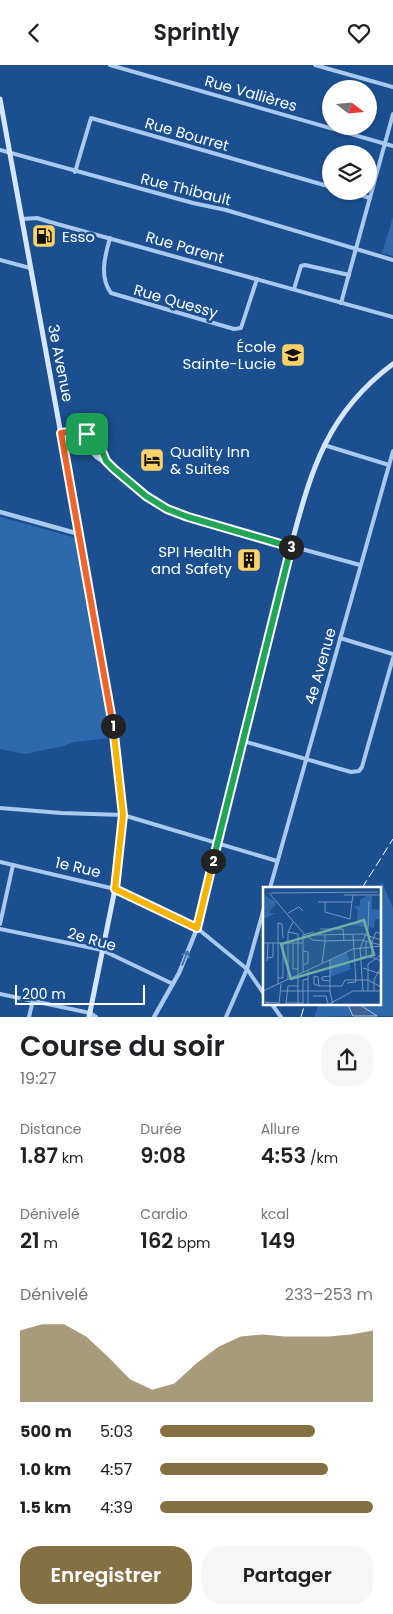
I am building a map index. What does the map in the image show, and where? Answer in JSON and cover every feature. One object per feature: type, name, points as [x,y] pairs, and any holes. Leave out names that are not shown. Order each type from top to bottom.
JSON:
[{"type":"main road","name":"3e Avenue","points":[[0,99],[112,715],[123,815],[115,889],[89,1015]]},
{"type":"main road","points":[[62,442],[78,440],[96,456],[106,461],[146,496],[167,509],[188,517],[291,546],[309,481],[324,445],[338,419],[360,391],[393,364]]},
{"type":"main road","points":[[61,433],[76,431],[87,434],[102,451],[106,461]]},
{"type":"street","name":"Rue Vallières","points":[[110,65],[393,145]]},
{"type":"street","points":[[314,65],[393,87]]},
{"type":"street","points":[[377,172],[393,114]]},
{"type":"street","name":"Rue Bourret","points":[[75,172],[91,118],[322,184]]},
{"type":"street","name":"Rue Thibault","points":[[0,150],[75,172],[226,210],[393,260]]},
{"type":"street","points":[[341,303],[369,200]]},
{"type":"street","name":"Rue Parent","points":[[22,219],[36,218],[393,317]]},
{"type":"street","name":"Rue Quessy","points":[[110,238],[104,270],[108,290],[111,293],[234,329],[241,328],[257,279]]},
{"type":"street","points":[[0,260],[30,268]]},
{"type":"street","points":[[294,289],[301,266],[305,265],[349,275]]},
{"type":"street","points":[[324,445],[389,465]]},
{"type":"street","name":"4e Avenue","points":[[270,887],[393,451]]},
{"type":"street","points":[[0,512],[79,534]]},
{"type":"street","points":[[154,1017],[173,984],[197,928],[291,546],[360,565]]},
{"type":"street","points":[[243,741],[351,772],[359,771],[362,767],[393,656],[340,638]]},
{"type":"street","points":[[0,808],[123,815],[277,861]]},
{"type":"street","name":"1e Rue","points":[[0,863],[115,889],[197,928],[247,969],[263,993]]},
{"type":"street","points":[[0,924],[13,865]]},
{"type":"street","points":[[226,1017],[247,969],[263,912]]},
{"type":"street","name":"2e Rue","points":[[0,929],[102,950],[173,984]]},
{"type":"street","points":[[0,994],[96,1017]]},
{"type":"street","points":[[29,1017],[33,1001]]},
{"type":"street","points":[[271,1004],[281,1017]]},
{"type":"shaded area","points":[[393,217],[393,256],[382,253]]},
{"type":"shaded area","points":[[0,517],[76,538],[112,738],[73,742],[64,746],[25,754],[0,749]]},
{"type":"shaded area","points":[[382,882],[393,908],[393,1016],[376,1016],[358,1004],[380,1004],[380,887]]},
{"type":"shaded area","points":[[319,1004],[347,1004],[353,1016],[314,1017]]},
{"type":"shaded area","points":[[347,1004],[359,1004],[377,1016],[353,1016]]},
{"type":"railway","points":[[363,887],[393,839]]},
{"type":"railway","points":[[301,1017],[305,1004]]},
{"type":"place","name":"Esso","points":[[44,236]]},
{"type":"place","name":"École Sainte-Lucie","points":[[293,355]]},
{"type":"place","name":"Quality Inn & Suites","points":[[152,460]]},
{"type":"place","name":"SPI Health and Safety","points":[[249,560]]},
{"type":"route","points":[[82,431],[87,434],[114,469],[146,496],[167,509],[188,517],[291,546],[197,928],[115,889],[123,815],[112,715],[61,433],[82,431]]}]
